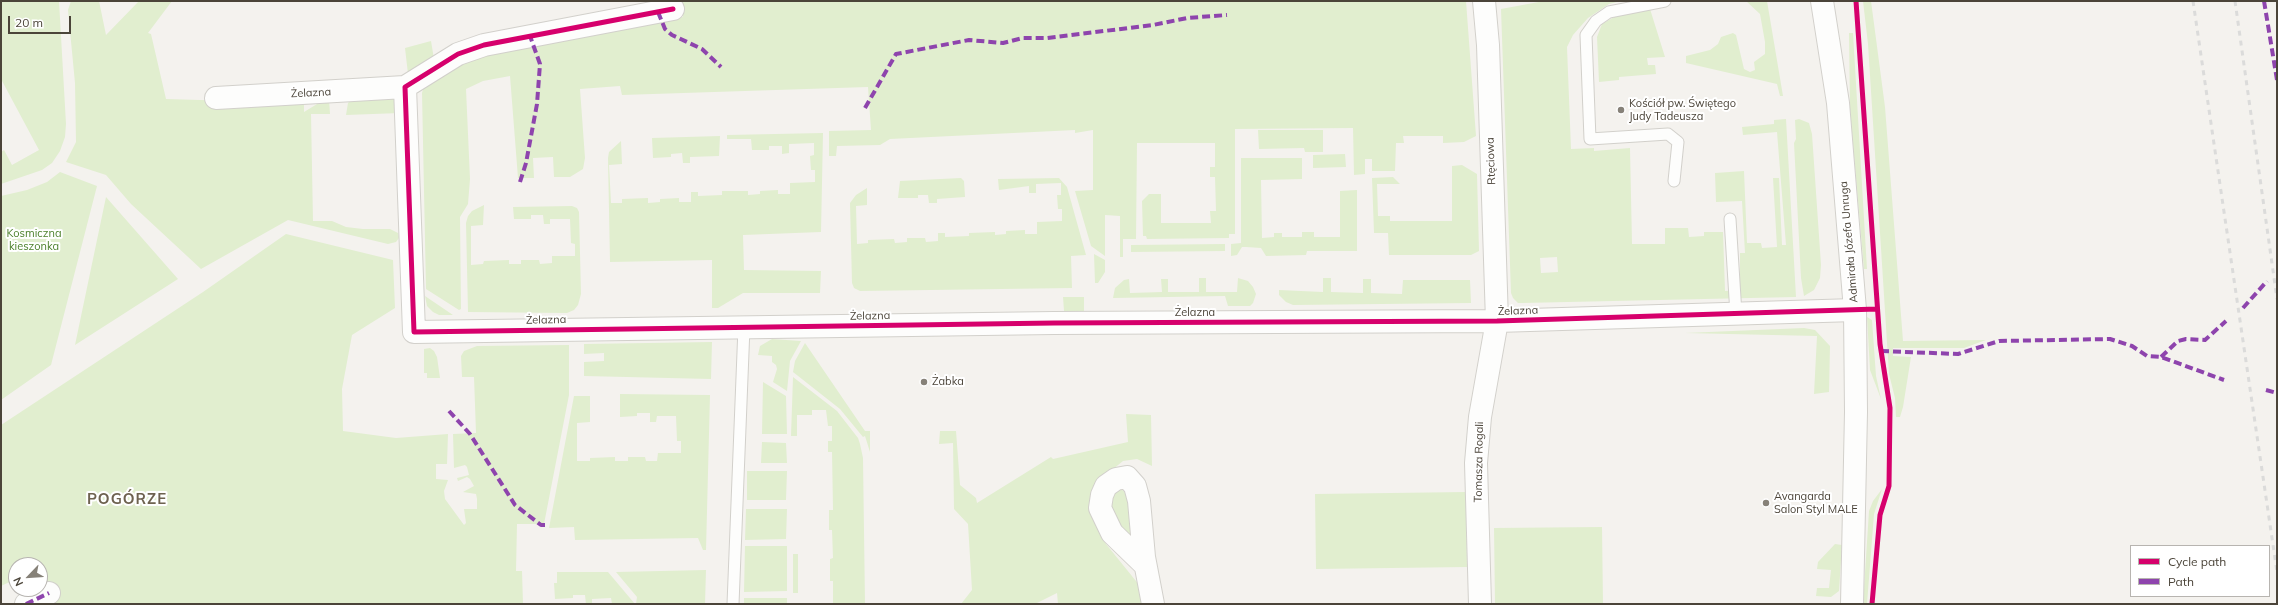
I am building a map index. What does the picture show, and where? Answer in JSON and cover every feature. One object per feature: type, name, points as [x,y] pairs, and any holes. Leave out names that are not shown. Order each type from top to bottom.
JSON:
[{"type":"street","name":"Rtęciowa","points":[[1484,1],[1488,45],[1497,321]]},
{"type":"street","name":"Admirała Józefa Unruga","points":[[1822,1],[1838,103],[1855,310],[1856,412],[1852,604]]},
{"type":"street","name":"Żelazna","points":[[216,98],[405,87],[458,54],[484,45],[673,10]]},
{"type":"street","name":"Żelazna","points":[[405,87],[414,332],[1088,323],[1497,321],[1855,310]]},
{"type":"street","name":"Tomasza Rogali","points":[[1480,604],[1476,463],[1480,417],[1497,321]]},
{"type":"street","points":[[1145,565],[1153,604]]},
{"type":"street","points":[[26,604],[49,593]]},
{"type":"lane","points":[[1665,1],[1609,12],[1596,21],[1586,35],[1590,139],[1668,134],[1678,142],[1674,181]]},
{"type":"lane","points":[[1730,220],[1736,314]]},
{"type":"lane","points":[[733,604],[744,328]]},
{"type":"green space","points":[[1,1],[59,1],[66,124],[65,137],[60,151],[52,163],[42,170],[1,184],[1,152],[4,150],[12,165],[39,150],[1,79]]},
{"type":"green space","points":[[71,1],[99,1],[106,35],[139,1],[172,1],[148,33],[151,34],[166,99],[304,103],[304,112],[322,101],[329,99],[330,114],[311,114],[313,221],[332,221],[346,227],[363,229],[390,229],[398,233],[399,238],[396,242],[388,244],[288,220],[201,269],[131,204],[106,175],[66,162],[76,142],[75,83],[68,10]]},
{"type":"green space","points":[[680,1],[1466,1],[1476,136],[1464,142],[1443,143],[1443,136],[1403,136],[1404,143],[1396,143],[1395,171],[1372,171],[1372,159],[1365,159],[1365,174],[1354,175],[1353,128],[1235,129],[1235,234],[1229,234],[1229,238],[1147,239],[1146,236],[1143,236],[1142,201],[1149,194],[1161,194],[1161,223],[1211,223],[1210,211],[1216,211],[1215,177],[1210,177],[1210,167],[1215,167],[1215,143],[1137,143],[1136,239],[1123,239],[1123,257],[1120,257],[1120,216],[1105,215],[1105,256],[1091,246],[1075,191],[1093,190],[1093,130],[1075,133],[1075,130],[890,139],[880,145],[837,146],[836,156],[829,156],[829,131],[871,130],[868,87],[622,95],[620,86],[580,89],[585,158],[583,169],[570,177],[554,177],[553,157],[533,158],[534,178],[518,178],[510,76],[483,81],[466,89],[470,179],[468,204],[460,217],[461,309],[459,310],[426,289],[422,93],[424,86],[436,73],[511,47],[683,17]]},
{"type":"green space","points":[[1544,1],[1621,1],[1609,4],[1588,18],[1573,35],[1567,47],[1571,149],[1594,148],[1594,151],[1630,148],[1632,244],[1665,244],[1665,228],[1688,228],[1689,237],[1704,236],[1704,232],[1723,232],[1725,291],[1740,290],[1740,253],[1745,253],[1742,201],[1716,202],[1715,173],[1744,171],[1747,243],[1761,243],[1762,248],[1777,247],[1773,178],[1779,178],[1782,245],[1786,245],[1777,132],[1743,135],[1742,127],[1774,124],[1774,120],[1786,119],[1796,297],[1518,303],[1513,298],[1511,293],[1501,9]],"holes":[[[1557,257],[1558,272],[1541,273],[1540,258]]]},
{"type":"green space","points":[[1746,1],[1767,1],[1783,96],[1780,96],[1777,84],[1686,63],[1686,56],[1710,50],[1718,44],[1721,37],[1733,33],[1736,35],[1744,69],[1750,72],[1755,70],[1754,62],[1765,54],[1765,42],[1760,14]]},
{"type":"green space","points":[[1863,1],[1871,1],[1885,107],[1903,341],[1986,340],[1964,348],[1893,348],[1893,356],[1911,357],[1900,417],[1896,417],[1895,398],[1889,374],[1868,44]]},
{"type":"green space","points":[[1650,9],[1665,57],[1647,58],[1648,65],[1655,65],[1656,74],[1619,77],[1619,80],[1599,82],[1597,37],[1602,24],[1616,16]]},
{"type":"green space","points":[[1849,33],[1853,33],[1867,269],[1864,269],[1850,110]]},
{"type":"green space","points":[[431,41],[434,59],[408,74],[405,48]]},
{"type":"green space","points":[[387,96],[395,100],[400,113],[346,115],[348,103],[353,98]]},
{"type":"green space","points":[[1799,119],[1809,123],[1812,134],[1821,265],[1820,278],[1814,290],[1804,296],[1801,278],[1794,143],[1796,139],[1795,120]]},
{"type":"green space","points":[[1258,130],[1323,130],[1323,152],[1305,152],[1304,148],[1259,149]]},
{"type":"green space","points":[[823,133],[821,232],[743,235],[744,270],[821,271],[820,293],[743,293],[718,308],[712,308],[712,260],[610,262],[608,158],[609,152],[621,141],[622,164],[609,165],[611,203],[622,203],[622,199],[648,198],[648,203],[660,202],[660,199],[679,198],[679,202],[691,202],[691,192],[698,192],[698,196],[722,195],[722,191],[748,191],[748,195],[760,194],[760,191],[778,190],[778,194],[790,194],[790,183],[815,182],[815,170],[811,170],[810,156],[814,155],[814,143],[789,144],[789,153],[782,154],[782,146],[769,146],[769,150],[752,150],[751,139],[727,139],[727,135]]},
{"type":"green space","points":[[720,136],[719,156],[690,157],[690,163],[683,163],[682,153],[671,154],[671,157],[653,158],[652,138]]},
{"type":"green space","points":[[1345,154],[1346,167],[1313,168],[1313,155]]},
{"type":"green space","points":[[1241,158],[1302,158],[1302,179],[1261,180],[1262,238],[1274,237],[1274,233],[1282,233],[1282,237],[1302,237],[1302,232],[1314,232],[1314,237],[1340,237],[1340,191],[1357,190],[1357,251],[1307,251],[1306,255],[1266,256],[1261,248],[1242,247],[1237,255],[1231,256],[1231,244],[1241,243]]},
{"type":"green space","points":[[1462,165],[1477,174],[1479,251],[1471,255],[1389,255],[1388,233],[1374,233],[1372,178],[1393,177],[1400,184],[1377,184],[1378,216],[1390,216],[1390,221],[1452,221],[1452,166]]},
{"type":"green space","name":"Kosmiczna kieszonka","points":[[60,172],[97,186],[51,365],[1,400],[1,196],[27,190],[47,182]]},
{"type":"green space","points":[[961,178],[964,181],[965,197],[937,199],[937,203],[929,203],[928,195],[918,195],[918,198],[898,198],[900,181]]},
{"type":"green space","points":[[1059,178],[1067,187],[1086,255],[1071,256],[1072,288],[860,291],[854,288],[852,283],[850,203],[856,195],[867,188],[867,205],[856,206],[857,244],[868,243],[868,240],[894,239],[895,243],[907,242],[907,238],[925,238],[926,242],[938,241],[938,233],[945,233],[945,237],[969,236],[969,233],[995,232],[995,235],[1006,234],[1006,231],[1025,230],[1025,234],[1037,234],[1037,222],[1062,221],[1062,209],[1058,209],[1057,195],[1061,195],[1061,183],[1036,184],[1036,193],[1029,193],[1029,186],[999,190],[998,179]]},
{"type":"green space","points":[[106,197],[178,279],[75,345]]},
{"type":"green space","points":[[484,205],[483,225],[471,226],[471,265],[483,264],[484,261],[509,260],[509,264],[521,264],[521,260],[539,260],[540,264],[552,263],[552,256],[575,256],[575,244],[571,243],[570,219],[550,219],[550,224],[544,224],[543,215],[531,215],[531,219],[514,219],[513,207],[572,206],[577,208],[579,212],[581,294],[578,305],[574,310],[567,313],[468,312],[466,223],[468,216],[472,211]]},
{"type":"green space","points":[[286,234],[393,260],[395,308],[352,335],[342,389],[343,431],[396,438],[448,434],[447,464],[436,464],[436,479],[448,480],[444,491],[445,499],[464,525],[466,523],[464,509],[477,509],[477,499],[476,494],[463,492],[474,486],[470,479],[467,477],[458,481],[457,478],[469,475],[465,465],[454,468],[453,434],[476,433],[474,377],[462,377],[461,356],[464,351],[477,346],[569,345],[569,395],[544,524],[517,524],[516,571],[522,571],[523,604],[47,604],[49,586],[48,557],[8,557],[8,583],[1,586],[1,425],[203,292]]},
{"type":"green space","points":[[1225,244],[1225,251],[1131,252],[1131,245]]},
{"type":"green space","points":[[1094,254],[1105,260],[1105,272],[1098,283],[1095,283]]},
{"type":"green space","points":[[1199,278],[1206,278],[1206,292],[1237,292],[1238,278],[1248,281],[1256,294],[1253,303],[1250,306],[1228,306],[1225,296],[1113,298],[1115,288],[1124,280],[1129,279],[1130,293],[1162,292],[1161,279],[1168,279],[1168,292],[1199,292]]},
{"type":"green space","points":[[1323,278],[1331,278],[1331,292],[1363,293],[1363,279],[1371,279],[1371,293],[1402,294],[1403,280],[1470,280],[1471,303],[1293,305],[1286,302],[1279,295],[1279,290],[1323,292]]},
{"type":"green space","points":[[425,296],[453,315],[439,315],[433,312],[427,306]]},
{"type":"green space","points":[[1063,297],[1084,297],[1084,311],[1064,311]]},
{"type":"green space","points":[[1867,317],[1872,320],[1876,376],[1881,399],[1870,370]]},
{"type":"green space","points":[[1804,328],[1815,330],[1830,346],[1829,392],[1814,394],[1817,336],[1685,333]]},
{"type":"green space","points":[[772,339],[801,341],[790,361],[787,391],[773,382],[777,369],[776,365],[772,362],[772,356],[758,355],[760,346]]},
{"type":"green space","points":[[712,342],[711,379],[584,376],[584,362],[604,361],[604,353],[584,354],[584,344]]},
{"type":"green space","points":[[805,343],[865,431],[870,431],[870,452],[865,436],[863,437],[840,409],[793,372],[795,361]]},
{"type":"green space","points":[[430,348],[434,351],[437,357],[440,378],[427,378],[427,373],[424,373],[424,349]]},
{"type":"green space","points":[[793,377],[837,411],[858,438],[860,444],[863,458],[865,604],[833,604],[833,581],[830,581],[830,559],[833,558],[832,530],[829,530],[829,510],[833,510],[832,452],[828,452],[828,441],[832,441],[832,426],[828,426],[826,410],[812,410],[812,415],[797,415],[797,436],[791,436]]},
{"type":"green space","points":[[763,382],[786,396],[787,434],[762,434]]},
{"type":"green space","points":[[620,394],[710,395],[706,550],[703,550],[698,538],[575,540],[574,527],[549,528],[574,396],[590,396],[590,422],[577,423],[577,461],[590,461],[590,458],[615,457],[615,461],[628,461],[628,457],[645,457],[646,461],[657,461],[658,453],[681,453],[681,441],[677,441],[676,416],[657,416],[656,422],[650,422],[650,413],[637,413],[637,416],[620,417]]},
{"type":"green space","points":[[1126,414],[1151,415],[1152,466],[1137,459],[1123,461],[1101,479],[1097,522],[1106,544],[1140,586],[1146,604],[1058,604],[1057,593],[1035,604],[961,604],[972,590],[968,524],[954,509],[953,443],[939,444],[940,431],[956,431],[960,485],[976,498],[977,503],[1051,457],[1053,459],[1128,442]]},
{"type":"green space","points":[[762,442],[786,443],[787,463],[761,463]]},
{"type":"green space","points":[[747,471],[787,471],[786,500],[747,500]]},
{"type":"green space","points":[[1119,487],[1132,499],[1134,546],[1114,526],[1109,493]]},
{"type":"green space","points":[[1882,489],[1874,514],[1867,604],[1863,604],[1869,511],[1873,501]]},
{"type":"green space","points":[[1466,492],[1467,567],[1316,569],[1315,494]]},
{"type":"green space","points":[[746,509],[787,509],[786,539],[745,540]]},
{"type":"green space","points":[[1602,527],[1603,604],[1495,604],[1494,528]]},
{"type":"green space","points":[[1835,544],[1842,545],[1839,591],[1831,597],[1816,596],[1817,588],[1829,588],[1831,570],[1817,569],[1818,562]]},
{"type":"green space","points":[[745,546],[787,546],[787,591],[744,592]]},
{"type":"green space","points":[[793,554],[798,554],[798,593],[793,593]]},
{"type":"green space","points":[[706,570],[705,604],[636,604],[637,597],[616,572]]},
{"type":"green space","points":[[557,572],[608,572],[635,604],[612,604],[611,598],[592,599],[592,604],[586,604],[585,595],[573,595],[573,598],[555,599],[554,583],[557,583]]},
{"type":"green space","points":[[744,598],[787,598],[787,604],[744,604]]},
{"type":"railway","points":[[2193,1],[2277,572]]},
{"type":"railway","points":[[2235,1],[2277,299]]},
{"type":"marked path","points":[[2264,1],[2277,80]]},
{"type":"marked path","points":[[658,12],[665,29],[672,35],[702,49],[721,67]]},
{"type":"marked path","points":[[865,108],[896,54],[969,40],[1003,43],[1023,38],[1047,38],[1153,25],[1187,18],[1227,15]]},
{"type":"marked path","points":[[520,182],[526,163],[537,104],[540,64],[530,36]]},
{"type":"marked path","points":[[2243,308],[2267,281]]},
{"type":"marked path","points":[[2161,357],[2178,341],[2186,339],[2205,340],[2226,321]]},
{"type":"marked path","points":[[1881,351],[1958,354],[1999,341],[2110,339],[2132,346],[2147,356],[2161,357],[2224,380]]},
{"type":"marked path","points":[[2266,390],[2277,393]]},
{"type":"marked path","points":[[449,411],[470,434],[515,505],[541,525],[546,525]]},
{"type":"marked path","points":[[26,604],[49,593]]},
{"type":"cycle path","points":[[1856,1],[1880,344],[1890,408],[1889,486],[1880,515],[1872,604]]},
{"type":"cycle path","points":[[673,9],[484,45],[458,54],[405,87],[414,332],[1054,323],[1497,321],[1877,309]]},
{"type":"place","name":"Kościół pw. Świętego Judy Tadeusza","points":[[1621,110]]},
{"type":"place","name":"Żabka","points":[[924,382]]},
{"type":"place","name":"Avangarda Salon Styl MALE","points":[[1766,503]]},
{"type":"district","name":"POGÓRZE","points":[[127,499]]}]
